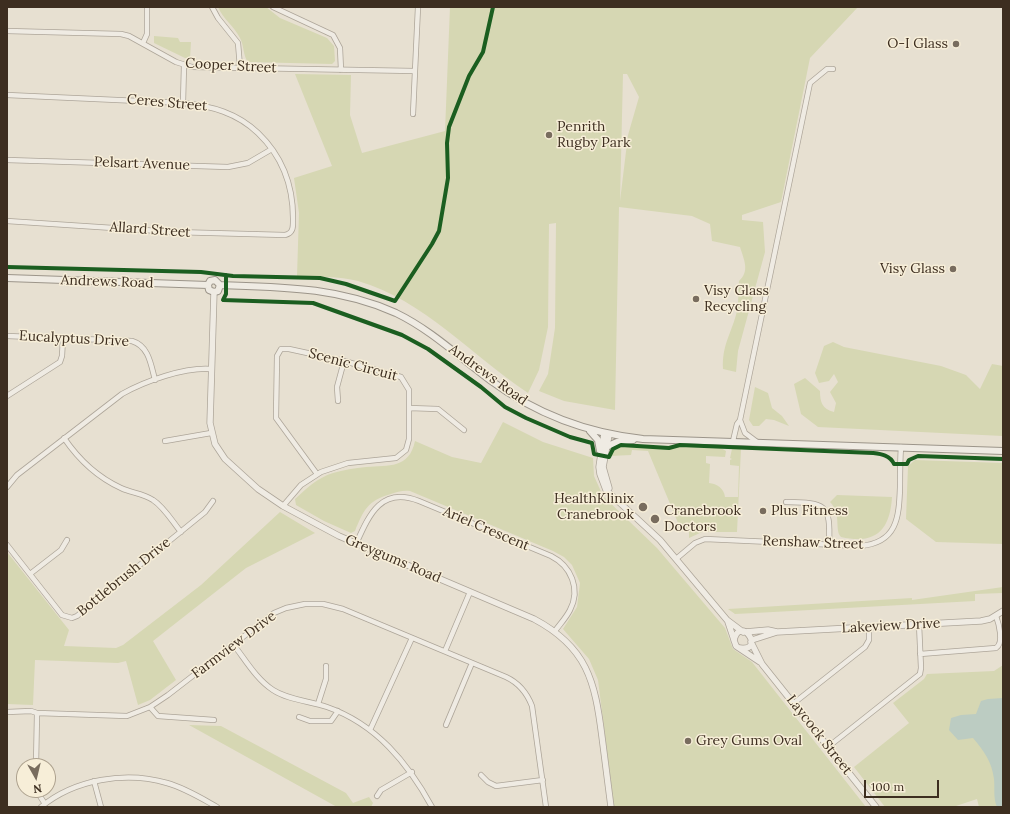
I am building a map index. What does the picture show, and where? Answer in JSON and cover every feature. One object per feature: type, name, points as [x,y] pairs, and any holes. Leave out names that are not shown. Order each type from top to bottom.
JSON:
[{"type":"main road","name":"Andrews Road","points":[[7,278],[208,285],[210,281],[215,280],[220,285],[289,287],[319,290],[348,296],[383,308],[427,331],[494,383],[529,405],[560,420],[606,434],[643,439],[901,446],[1003,451]]},
{"type":"main road","points":[[208,285],[209,290],[214,292],[220,289],[220,285]]},
{"type":"main road","points":[[589,430],[598,440],[600,451]]},
{"type":"main road","points":[[606,448],[617,442],[643,439]]},
{"type":"street","points":[[143,43],[147,34],[147,7]]},
{"type":"street","points":[[212,7],[218,18],[238,43],[240,68]]},
{"type":"street","points":[[274,7],[333,36],[340,48],[341,70]]},
{"type":"street","points":[[414,114],[414,71],[418,7]]},
{"type":"street","name":"Cooper Street","points":[[7,31],[113,33],[129,36],[184,65],[240,68],[414,71]]},
{"type":"street","points":[[183,103],[184,65]]},
{"type":"street","points":[[733,441],[737,424],[740,420],[810,83],[827,69],[833,69]]},
{"type":"street","name":"Ceres Street","points":[[7,95],[183,103],[210,106],[235,116],[258,133],[272,148],[282,166],[290,188],[293,210],[291,232]]},
{"type":"street","name":"Pelsart Avenue","points":[[7,160],[228,167],[248,163],[272,148]]},
{"type":"street","name":"Allard Street","points":[[7,221],[192,232],[284,235],[291,232]]},
{"type":"street","name":"Greygums Road","points":[[214,292],[210,420],[211,433],[216,447],[225,460],[258,489],[283,506],[324,529],[534,619],[556,631],[579,657],[593,685],[598,707],[611,807]]},
{"type":"street","name":"Eucalyptus Drive","points":[[7,336],[124,340],[141,345],[147,354],[155,380]]},
{"type":"street","points":[[7,396],[60,362],[62,356],[63,338]]},
{"type":"street","name":"Eucalyptus Drive","points":[[141,345],[144,340]]},
{"type":"street","name":"Scenic Circuit","points":[[283,506],[297,488],[317,474],[348,463],[390,459],[399,456],[408,444],[410,408],[408,388],[401,377],[344,361],[289,348],[278,348],[276,416],[317,474]]},
{"type":"street","points":[[338,401],[337,387],[344,361]]},
{"type":"street","points":[[7,487],[17,475],[122,394],[155,380],[199,369],[211,369]]},
{"type":"street","points":[[410,408],[438,409],[464,430]]},
{"type":"street","points":[[740,420],[745,433],[758,442]]},
{"type":"street","points":[[165,441],[211,433]]},
{"type":"street","points":[[606,434],[606,448],[603,467],[608,487],[618,501]]},
{"type":"street","points":[[606,434],[600,451],[599,467],[602,482],[611,496],[648,528],[727,620],[750,636],[752,641],[747,648],[740,648],[734,641],[727,620]]},
{"type":"street","points":[[64,438],[79,459],[92,470],[121,488],[145,496],[156,502],[181,532]]},
{"type":"street","name":"Renshaw Street","points":[[676,559],[695,543],[705,539],[860,546],[872,544],[885,538],[897,521],[899,509],[901,446]]},
{"type":"street","name":"Ariel Crescent","points":[[356,544],[367,519],[374,509],[390,498],[404,497],[415,499],[551,556],[561,562],[569,572],[575,591],[570,610],[556,631]]},
{"type":"street","name":"Bottlebrush Drive","points":[[7,545],[62,615],[68,618],[75,618],[207,510],[212,501]]},
{"type":"street","points":[[786,502],[815,504],[825,509],[830,520],[829,544]]},
{"type":"street","points":[[30,574],[61,550],[67,540]]},
{"type":"street","points":[[445,651],[470,592]]},
{"type":"street","name":"Farmview Drive","points":[[7,712],[32,711],[37,713],[122,716],[133,715],[150,708],[274,613],[293,606],[323,604],[343,609],[445,651],[509,679],[519,685],[528,696],[533,713],[546,807]]},
{"type":"street","name":"Lakeview Drive","points":[[744,632],[768,630],[777,632],[981,621],[996,616],[1003,611]]},
{"type":"street","points":[[920,654],[996,648],[1000,643],[999,624],[996,616]]},
{"type":"street","points":[[828,748],[918,677],[921,668],[919,624]]},
{"type":"street","points":[[794,703],[865,646],[869,640],[869,627]]},
{"type":"street","points":[[734,641],[737,634],[744,632]]},
{"type":"street","name":"Lakeview Drive","points":[[752,641],[777,632]]},
{"type":"street","points":[[370,730],[412,638]]},
{"type":"street","name":"Laycock Street","points":[[752,641],[762,664]]},
{"type":"street","points":[[233,644],[260,678],[272,690],[284,695],[318,704],[338,712],[370,730],[388,744],[412,772],[432,807]]},
{"type":"street","name":"Laycock Street","points":[[740,648],[762,664],[876,807]]},
{"type":"street","points":[[446,725],[472,663]]},
{"type":"street","points":[[318,704],[326,680],[326,666]]},
{"type":"street","points":[[150,708],[156,715],[161,717],[214,720]]},
{"type":"street","points":[[299,717],[310,721],[329,722],[333,720],[338,712]]},
{"type":"street","points":[[36,758],[37,713]]},
{"type":"street","points":[[377,796],[381,790],[412,772]]},
{"type":"street","points":[[481,775],[488,782],[496,786],[543,780]]},
{"type":"street","points":[[43,806],[66,792],[94,781],[126,777],[152,779],[181,788],[217,807]]},
{"type":"street","points":[[94,781],[100,807]]},
{"type":"green space","points":[[218,7],[266,7],[280,18],[327,38],[334,46],[335,61],[332,64],[248,62],[245,57],[240,38]]},
{"type":"green space","points":[[450,7],[858,7],[810,58],[781,202],[742,215],[742,220],[763,222],[765,252],[738,351],[736,372],[723,369],[723,361],[725,347],[737,311],[739,281],[745,269],[740,247],[712,241],[710,224],[692,216],[619,207],[615,410],[564,401],[539,391],[548,374],[555,328],[556,223],[549,224],[548,327],[539,370],[528,393],[447,330],[405,301],[382,290],[351,279],[297,276],[299,213],[294,178],[332,166],[295,74],[351,75],[350,115],[362,153],[445,131]],"holes":[[[623,74],[627,74],[639,97],[628,135],[620,201]]]},
{"type":"green space","points":[[154,36],[178,38],[180,42],[191,42],[190,59],[154,43]]},
{"type":"green space","points":[[833,342],[844,347],[941,366],[966,375],[980,389],[992,364],[1003,366],[1003,436],[818,427],[801,414],[794,384],[805,378],[820,391],[821,402],[824,407],[834,412],[836,403],[830,392],[838,382],[834,374],[829,381],[819,383],[815,373],[824,346]]},
{"type":"green space","points":[[755,387],[768,393],[772,408],[782,416],[789,426],[774,420],[766,419],[759,426],[753,426],[749,420]]},
{"type":"green space","points":[[503,422],[543,442],[593,458],[594,476],[603,496],[657,548],[725,628],[733,649],[752,662],[866,807],[614,807],[598,680],[589,659],[563,629],[577,607],[580,583],[572,565],[564,557],[410,491],[402,491],[383,496],[372,503],[367,507],[355,531],[351,533],[324,521],[296,505],[295,499],[312,484],[327,475],[353,469],[397,464],[403,461],[408,457],[415,441],[452,457],[481,463]]},
{"type":"green space","points":[[622,446],[721,448],[726,451],[725,457],[706,456],[706,463],[710,464],[709,483],[720,487],[725,497],[738,497],[739,466],[730,465],[730,460],[732,459],[730,458],[732,449],[741,449],[737,532],[702,532],[689,538],[689,530],[681,530],[648,451],[632,450],[631,455],[610,456],[615,449]]},
{"type":"green space","points":[[915,460],[1003,463],[1003,544],[936,542],[906,519],[908,466]]},
{"type":"green space","points":[[837,495],[892,497],[891,509],[884,526],[872,537],[853,539],[841,537],[838,530],[836,512],[830,502]]},
{"type":"green space","points":[[280,512],[315,533],[246,568],[153,641],[176,680],[150,700],[138,705],[126,661],[118,663],[35,660],[33,705],[7,704],[7,552],[69,630],[64,646],[116,648],[123,645],[201,585]]},
{"type":"green space","points":[[1003,587],[1003,593],[975,594],[975,601],[735,614],[728,609],[912,598],[912,600]]},
{"type":"green space","points":[[1003,665],[1003,807],[979,807],[977,799],[953,807],[885,807],[854,767],[909,723],[893,703],[924,679],[927,674],[994,671]]},
{"type":"green space","points":[[189,725],[221,726],[346,793],[353,803],[369,797],[373,803],[371,807],[337,807]]},
{"type":"shaded area","points":[[1003,698],[1003,807],[997,807],[993,773],[984,752],[973,738],[958,740],[949,730],[951,718],[961,715],[976,714],[981,701]]},
{"type":"cycle path","points":[[7,267],[201,272],[233,276],[320,278],[346,284],[395,301],[439,231],[448,178],[447,143],[449,127],[469,76],[483,52],[493,7]]},
{"type":"cycle path","points":[[226,275],[226,294],[223,300],[313,303],[402,335],[428,349],[481,387],[505,407],[570,437],[592,443],[594,454],[609,457],[613,449],[621,445],[669,448],[680,445],[873,453],[888,457],[894,464],[907,464],[909,460],[918,456],[1003,459]]},
{"type":"place","name":"O-I Glass","points":[[956,44]]},
{"type":"place","name":"Penrith Rugby Park","points":[[549,135]]},
{"type":"place","name":"Visy Glass","points":[[953,269]]},
{"type":"place","name":"Visy Glass Recycling","points":[[696,299]]},
{"type":"place","name":"HealthKlinix Cranebrook","points":[[643,507]]},
{"type":"place","name":"Plus Fitness","points":[[763,511]]},
{"type":"place","name":"Cranebrook Doctors","points":[[655,519]]},
{"type":"place","name":"Grey Gums Oval","points":[[688,741]]}]
